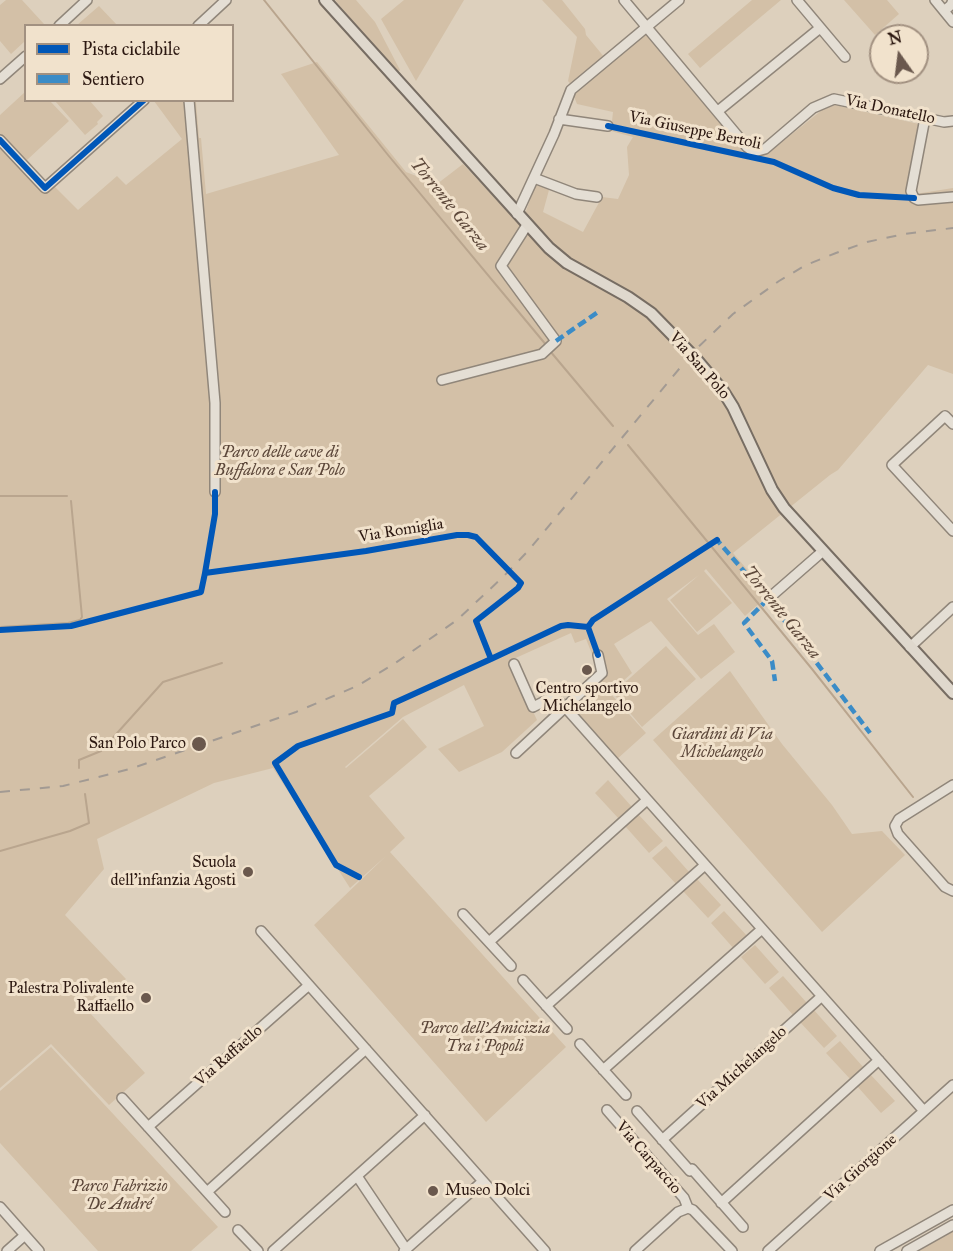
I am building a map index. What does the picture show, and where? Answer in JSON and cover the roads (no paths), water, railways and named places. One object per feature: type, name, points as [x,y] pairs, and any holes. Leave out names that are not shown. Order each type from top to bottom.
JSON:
[{"type":"main road","name":"Via San Polo","points":[[325,0],[549,248],[567,262],[651,313],[696,359],[733,407],[772,490],[784,508],[953,693]]},
{"type":"street","points":[[61,24],[87,0]]},
{"type":"street","points":[[200,24],[226,0]]},
{"type":"street","name":"Via Donatello","points":[[624,0],[747,147],[754,152],[765,149],[813,108],[834,99],[945,122],[953,121]]},
{"type":"street","points":[[517,214],[571,90],[679,0]]},
{"type":"street","points":[[797,0],[845,57]]},
{"type":"street","points":[[935,0],[953,22]]},
{"type":"street","points":[[944,11],[953,0]]},
{"type":"street","points":[[718,111],[820,28]]},
{"type":"street","points":[[0,79],[24,58]]},
{"type":"street","points":[[0,140],[45,188],[142,102]]},
{"type":"street","points":[[189,102],[214,403],[216,492]]},
{"type":"street","points":[[925,118],[911,191],[914,198],[918,200],[953,196]]},
{"type":"street","name":"Via Giuseppe Bertoli","points":[[559,119],[608,126]]},
{"type":"street","points":[[534,178],[576,194],[597,197]]},
{"type":"street","points":[[442,380],[542,354],[556,341],[501,266],[527,225]]},
{"type":"street","points":[[953,424],[945,416],[892,465],[953,531]]},
{"type":"street","points":[[768,599],[823,551]]},
{"type":"street","points":[[910,647],[953,607]]},
{"type":"street","points":[[516,753],[602,673],[598,655]]},
{"type":"street","points":[[514,664],[533,707],[551,698],[556,699],[565,707],[924,1111]]},
{"type":"street","points":[[953,785],[899,819],[895,826],[898,834],[945,887],[953,891]]},
{"type":"street","points":[[489,942],[648,800]]},
{"type":"street","points":[[546,1006],[705,865]]},
{"type":"street","points":[[463,914],[511,966]]},
{"type":"street","points":[[603,1070],[762,929]]},
{"type":"street","points":[[261,931],[483,1181],[540,1249]]},
{"type":"street","points":[[523,980],[567,1029]]},
{"type":"street","name":"Via Raffaello","points":[[148,1127],[309,986]]},
{"type":"street","name":"Via Michelangelo","points":[[662,1140],[822,996]]},
{"type":"street","points":[[580,1044],[626,1095]]},
{"type":"street","points":[[207,1192],[366,1049]]},
{"type":"street","points":[[721,1203],[879,1060]]},
{"type":"street","name":"Via Giorgione","points":[[768,1251],[953,1085]]},
{"type":"street","points":[[122,1098],[225,1212]]},
{"type":"street","name":"Via Carpaccio","points":[[607,1110],[684,1198],[688,1208],[693,1210],[732,1251]]},
{"type":"street","points":[[637,1111],[743,1227]]},
{"type":"street","points":[[273,1251],[425,1115]]},
{"type":"street","points":[[357,1176],[405,1250],[483,1181]]},
{"type":"street","points":[[0,1208],[39,1251]]},
{"type":"street","name":"Via Carpaccio","points":[[635,1251],[678,1212],[688,1208]]},
{"type":"street","points":[[880,1251],[953,1210]]},
{"type":"street","points":[[907,1251],[953,1225]]},
{"type":"street","points":[[238,1230],[258,1251]]},
{"type":"street","points":[[7,1251],[25,1235]]},
{"type":"waterway","name":"Torrente Garza","points":[[264,0],[388,155],[547,346]]},
{"type":"waterway","name":"Torrente Garza","points":[[550,351],[613,426]]},
{"type":"waterway","name":"Torrente Garza","points":[[628,445],[812,669],[913,797]]},
{"type":"waterway","points":[[0,496],[67,496]]},
{"type":"waterway","points":[[0,627],[68,623],[80,620],[82,617],[71,501]]},
{"type":"waterway","points":[[79,768],[79,760],[101,751],[163,682],[222,663]]},
{"type":"waterway","points":[[0,851],[70,831],[89,823],[85,794]]},
{"type":"railway","points":[[0,792],[63,786],[130,769],[296,712],[357,686],[394,664],[457,620],[504,576],[528,551],[694,351],[733,314],[806,265],[836,253],[867,242],[904,234],[953,228]]},
{"type":"place","name":"Centro sportivo Michelangelo","points":[[587,670]]},
{"type":"place","name":"San Polo Parco","points":[[199,744]]},
{"type":"place","name":"Scuola dell'infanzia Agosti","points":[[248,872]]},
{"type":"place","name":"Palestra Polivalente Raffaello","points":[[146,998]]},
{"type":"place","name":"Museo Dolci","points":[[433,1191]]},
{"type":"park label","name":"Parco delle cave di Buffalora e San Polo","points":[[280,462]]},
{"type":"park label","name":"Giardini di Via Michelangelo","points":[[722,744]]},
{"type":"park label","name":"Parco dell'Amicizia Tra i Popoli","points":[[485,1038]]},
{"type":"park label","name":"Parco Fabrizio De André","points":[[119,1196]]}]
